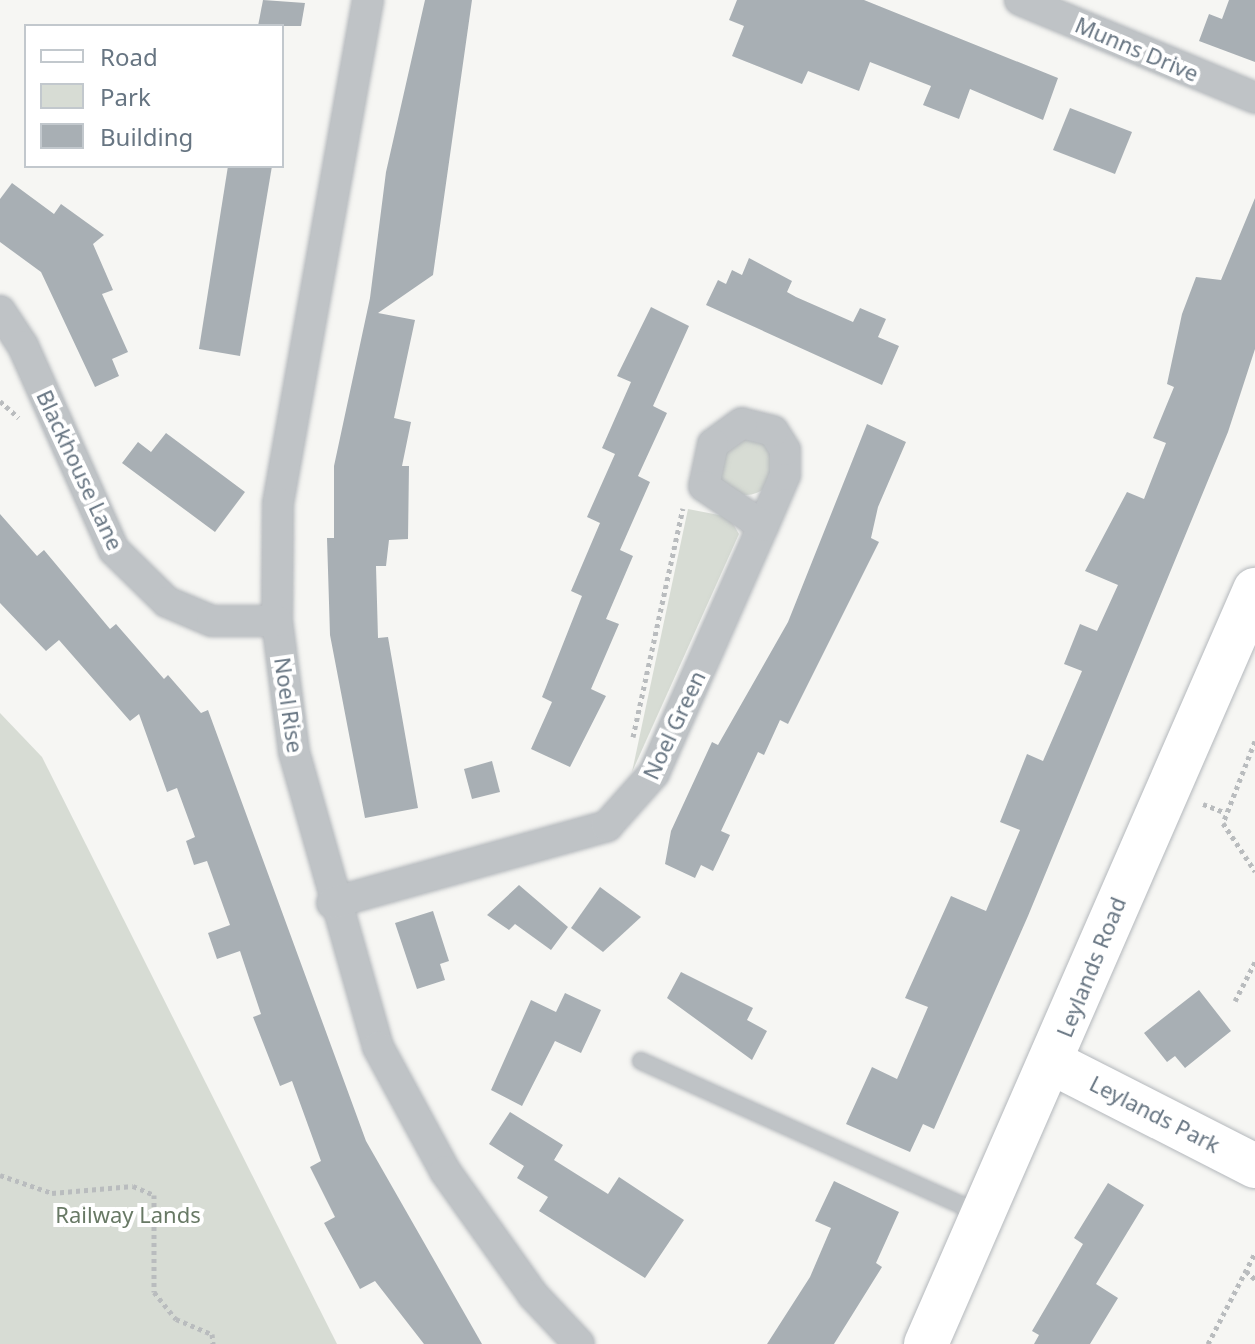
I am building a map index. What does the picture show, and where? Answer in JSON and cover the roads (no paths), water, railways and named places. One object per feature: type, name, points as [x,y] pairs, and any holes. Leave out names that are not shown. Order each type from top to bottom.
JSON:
[{"type":"street","name":"Noel Rise","points":[[368,0],[278,503],[277,621],[294,752],[332,903],[378,1047],[445,1171],[533,1295],[579,1344]]},
{"type":"street","name":"Munns Drive","points":[[1020,0],[1255,98]]},
{"type":"street","name":"Blackhouse Lane","points":[[0,311],[23,346],[114,550],[167,602],[212,621],[277,621]]},
{"type":"street","name":"Noel Green","points":[[332,903],[565,842],[616,819],[654,773],[763,526],[785,475],[785,450],[773,431],[742,423],[713,444],[704,486],[763,526]]},
{"type":"street","name":"Leylands Road","points":[[926,1344],[987,1216],[1053,1063],[1075,996],[1255,590]]},
{"type":"street","name":"Leylands Park","points":[[1053,1063],[1255,1166]]},
{"type":"lane","points":[[641,1061],[987,1216]]},
{"type":"park label","name":"Railway Lands","points":[[128,1215]]}]
